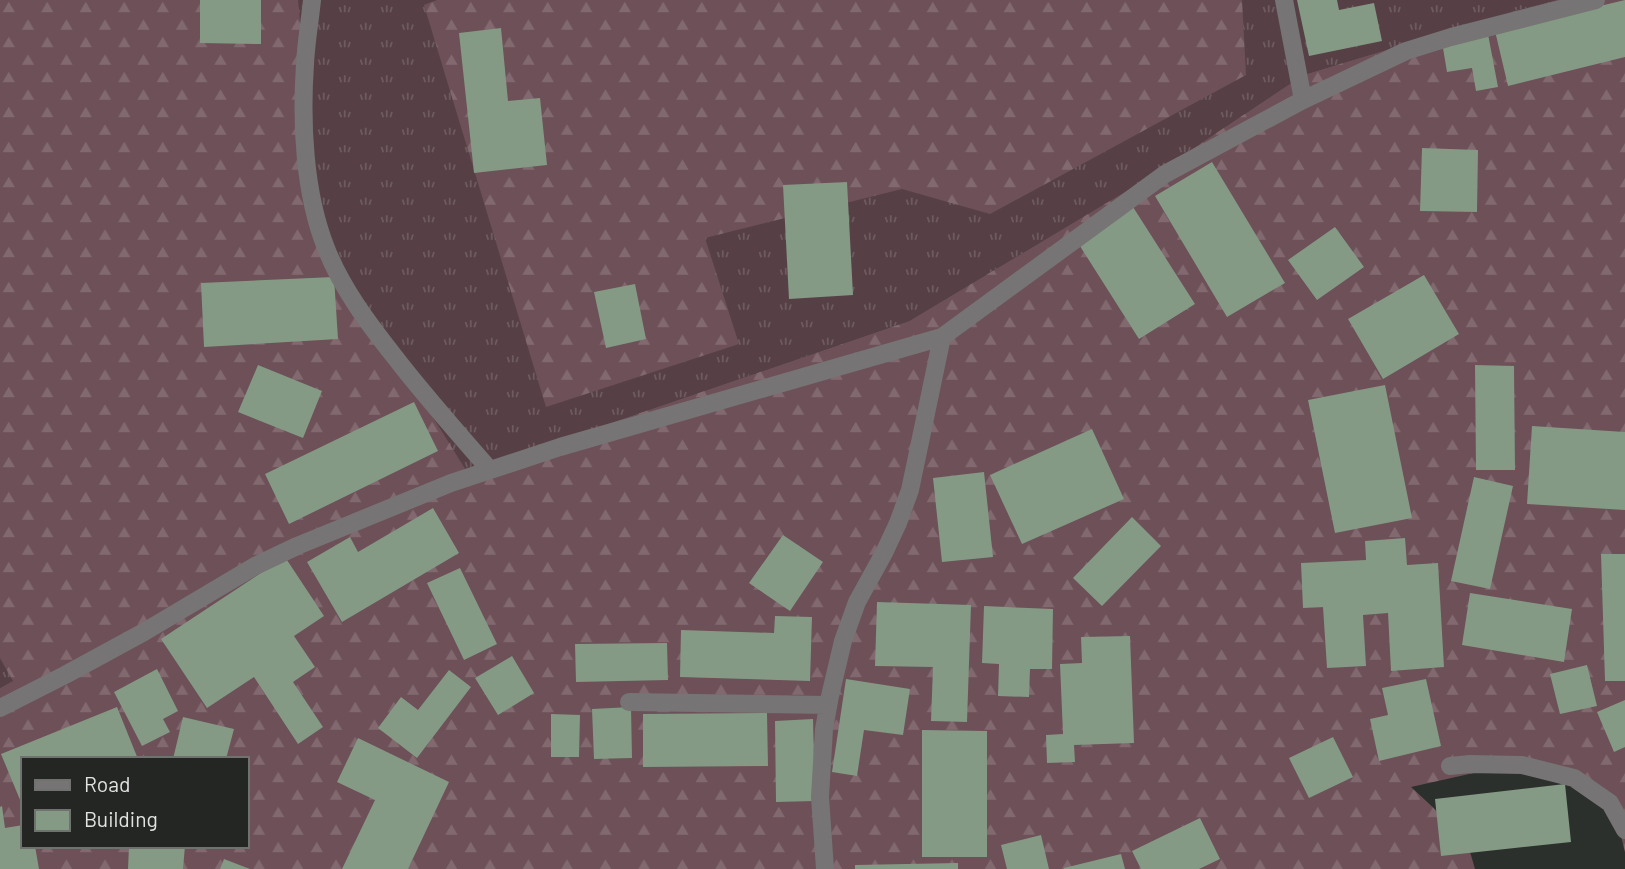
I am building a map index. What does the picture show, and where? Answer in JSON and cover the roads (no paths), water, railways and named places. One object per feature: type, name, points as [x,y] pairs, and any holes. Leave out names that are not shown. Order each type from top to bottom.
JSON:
[{"type":"street","points":[[312,0],[305,61],[306,150],[312,199],[326,248],[347,289],[373,330],[490,470]]},
{"type":"street","points":[[1284,0],[1303,100]]},
{"type":"street","points":[[0,708],[144,632],[256,566],[451,483],[560,447],[942,337],[1166,174],[1303,100],[1406,51],[1596,0]]},
{"type":"street","points":[[825,869],[820,797],[828,705],[843,641],[857,602],[884,553],[910,490],[942,337]]},
{"type":"street","points":[[629,702],[828,705]]},
{"type":"street","points":[[1450,766],[1522,765],[1574,778],[1611,803],[1625,830]]}]
